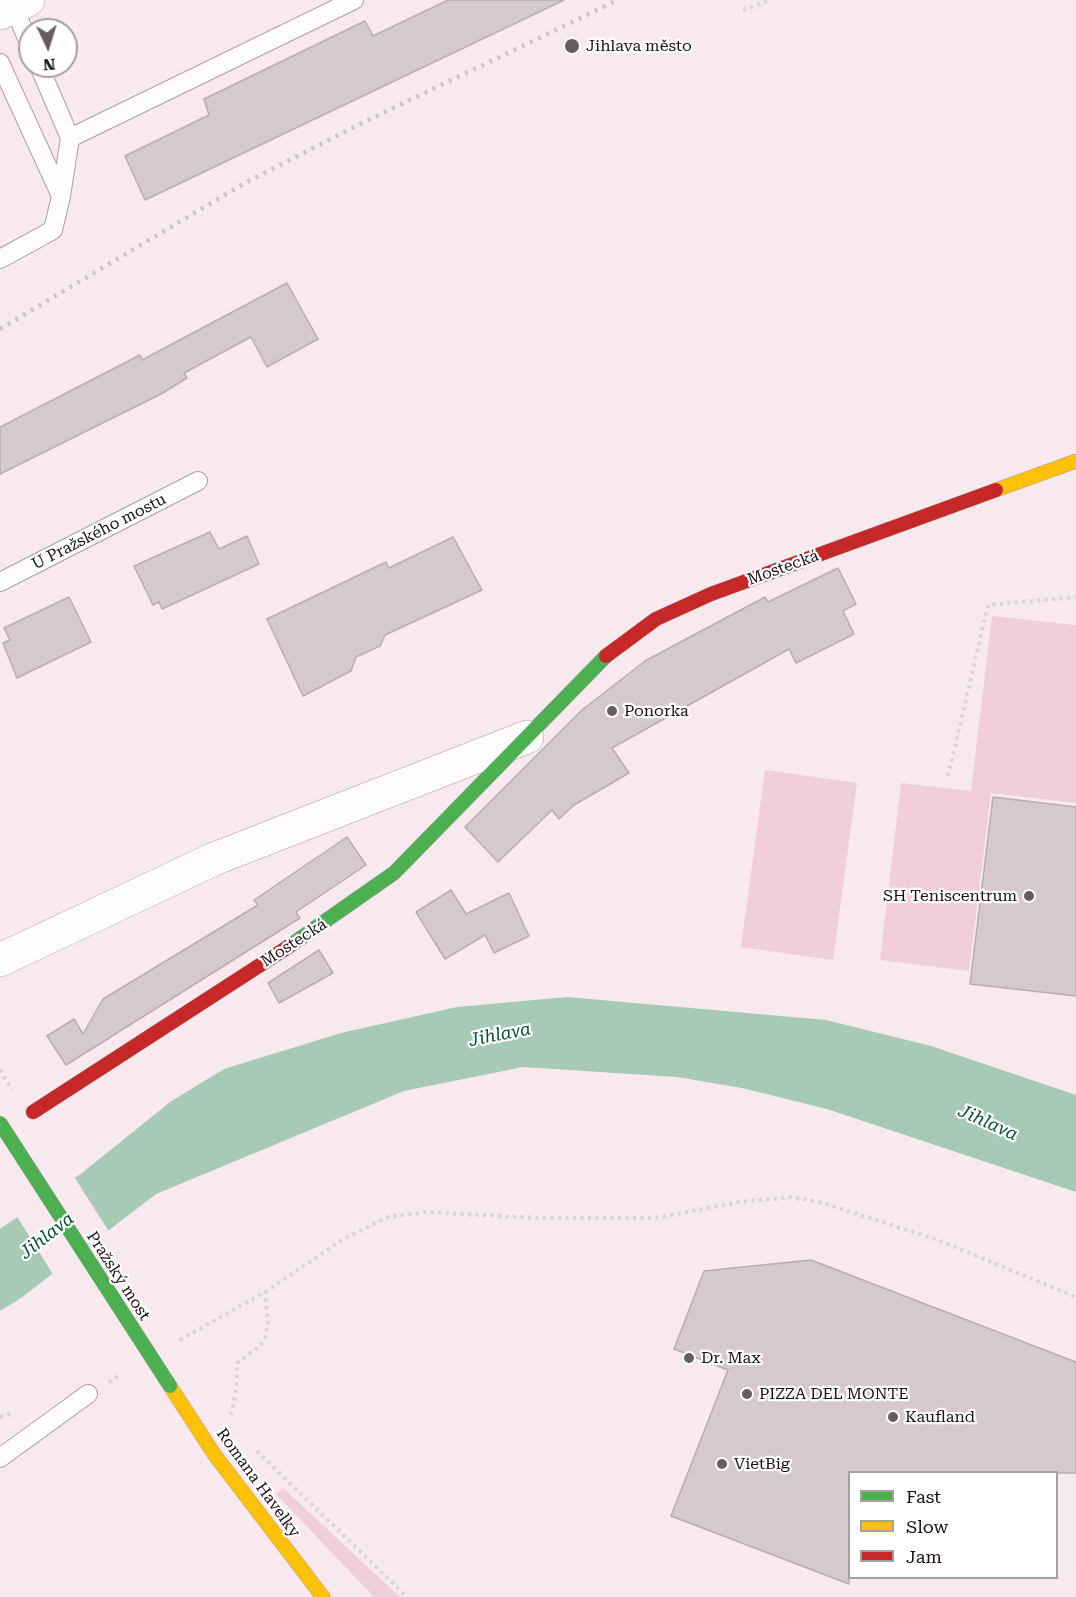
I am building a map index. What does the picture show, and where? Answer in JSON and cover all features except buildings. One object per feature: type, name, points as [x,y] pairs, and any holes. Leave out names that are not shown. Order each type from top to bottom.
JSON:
[{"type":"street","name":"Mostecká","points":[[33,1112],[320,927],[394,873],[612,650],[656,619],[711,594],[1076,460]]},
{"type":"street","name":"Mostecká","points":[[0,960],[214,859],[527,737]]},
{"type":"street","name":"Pražský most","points":[[0,1123],[170,1386]]},
{"type":"street","name":"Romana Havelky","points":[[170,1386],[214,1454],[323,1597]]},
{"type":"lane","points":[[70,138],[354,0]]},
{"type":"lane","points":[[0,63],[61,196]]},
{"type":"lane","points":[[0,259],[53,230],[70,138],[44,78]]},
{"type":"lane","name":"U Pražského mostu","points":[[0,582],[198,481]]},
{"type":"lane","points":[[0,1458],[88,1395]]},
{"type":"path","points":[[743,10],[770,0]]},
{"type":"path","points":[[948,776],[988,604],[1076,597]]},
{"type":"path","points":[[180,1340],[265,1292],[345,1238],[388,1217],[426,1212],[538,1218],[655,1218],[740,1202],[791,1197],[822,1203],[938,1240],[1076,1297]]},
{"type":"path","points":[[223,1415],[230,1424],[232,1402],[237,1386],[237,1363],[259,1347],[265,1338],[268,1322],[265,1292]]},
{"type":"path","points":[[255,1449],[408,1597]]},
{"type":"shaded area","points":[[992,616],[1076,625],[1076,803],[991,793],[969,971],[880,960],[901,783],[971,791]]},
{"type":"shaded area","points":[[765,770],[857,783],[833,960],[741,947]]},
{"type":"shaded area","points":[[283,1488],[400,1597],[374,1597],[276,1494]]},
{"type":"water","name":"Jihlava","points":[[567,997],[826,1020],[931,1046],[1076,1095],[1076,1192],[827,1109],[742,1088],[677,1077],[523,1067],[404,1091],[156,1194],[21,1298],[0,1311],[0,1229],[82,1173],[170,1102],[224,1069],[341,1033],[457,1007]]},
{"type":"pier","points":[[73,1175],[110,1233],[54,1276],[16,1215]]},
{"type":"railway","points":[[0,329],[243,184],[354,127],[618,0]]},
{"type":"traffic: fast","points":[[288,947],[394,873],[606,656]]},
{"type":"traffic: fast","points":[[0,1123],[170,1386]]},
{"type":"traffic: slow","points":[[996,490],[1076,461]]},
{"type":"traffic: slow","points":[[170,1386],[214,1454],[323,1597]]},
{"type":"traffic: jam","points":[[606,656],[656,619],[711,594],[996,490]]},
{"type":"traffic: jam","points":[[33,1112],[288,947]]},
{"type":"place","name":"Jihlava město","points":[[572,46]]},
{"type":"place","name":"Ponorka","points":[[612,711]]},
{"type":"place","name":"SH Teniscentrum","points":[[1029,896]]},
{"type":"place","name":"Dr. Max","points":[[689,1358]]},
{"type":"place","name":"PIZZA DEL MONTE","points":[[747,1394]]},
{"type":"place","name":"Kaufland","points":[[893,1417]]},
{"type":"place","name":"VietBig","points":[[722,1464]]}]
